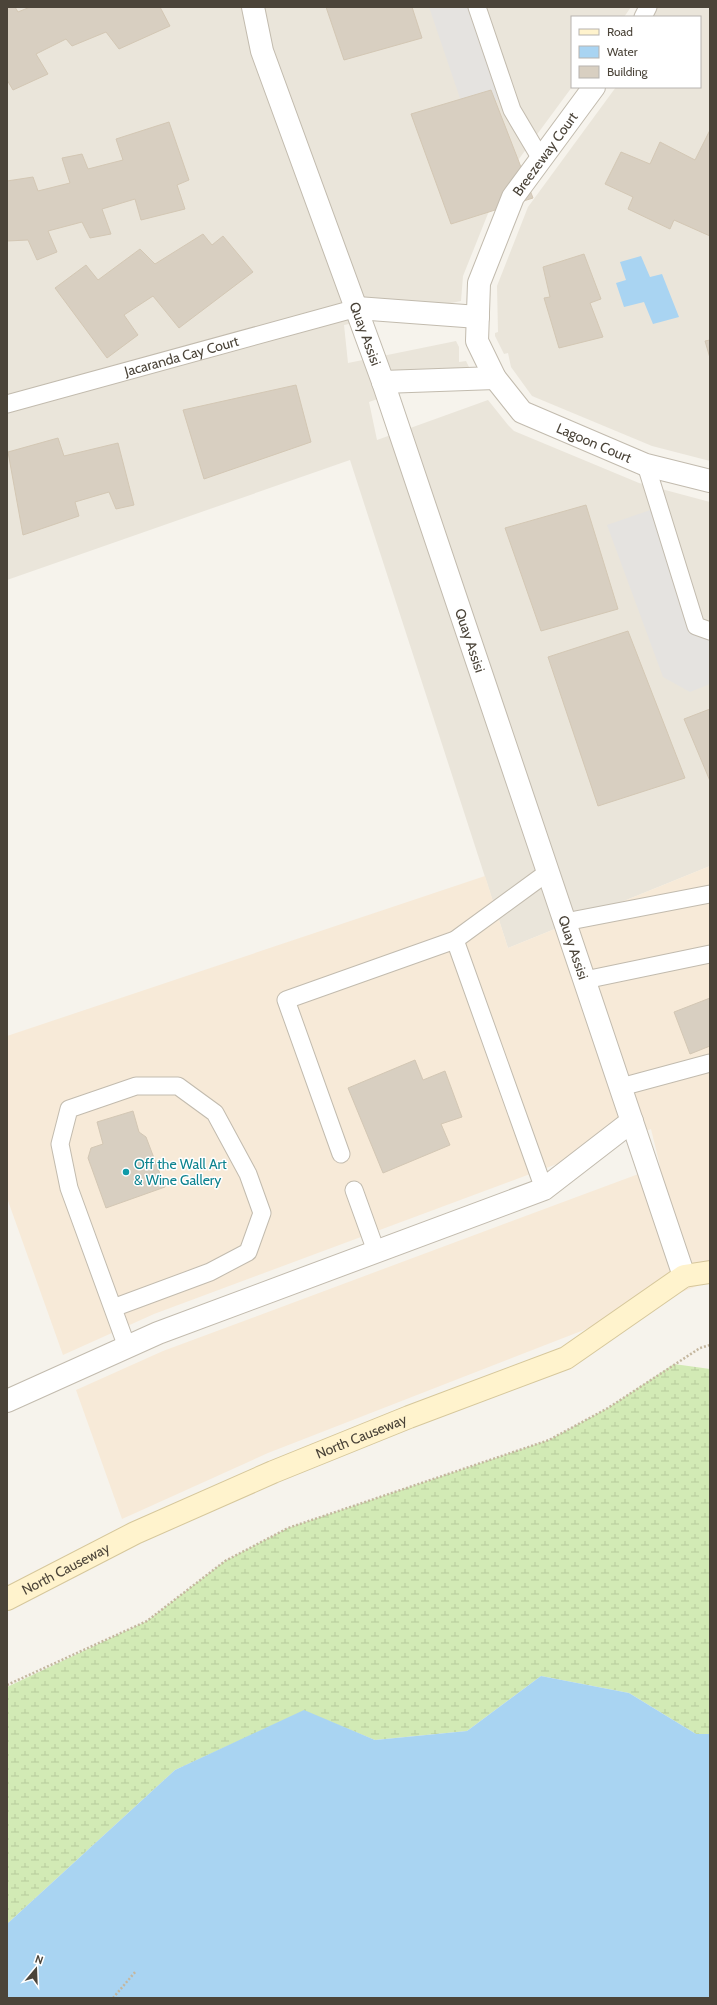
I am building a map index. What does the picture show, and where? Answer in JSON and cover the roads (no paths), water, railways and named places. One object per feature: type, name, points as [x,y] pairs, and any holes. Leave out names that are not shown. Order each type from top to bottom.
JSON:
[{"type":"main road","name":"North Causeway","points":[[7,1599],[135,1533],[273,1472],[409,1417],[566,1358],[684,1276],[710,1272]]},
{"type":"street","name":"Quay Assisi","points":[[253,7],[262,51],[383,382],[684,1276]]},
{"type":"street","name":"Breezeway Court","points":[[477,341],[480,283],[513,197],[593,88]]},
{"type":"street","points":[[357,308],[478,317]]},
{"type":"street","name":"Lagoon Court","points":[[477,341],[495,378],[522,412],[646,465],[710,482]]},
{"type":"street","points":[[383,382],[495,378]]},
{"type":"street","points":[[7,1401],[158,1333],[544,1189],[632,1121]]},
{"type":"lane","points":[[477,7],[512,110],[541,159]]},
{"type":"lane","points":[[644,16],[648,7]]},
{"type":"lane","name":"Jacaranda Cay Court","points":[[7,404],[357,308]]},
{"type":"lane","points":[[646,465],[696,626],[710,631]]},
{"type":"lane","points":[[342,1154],[286,1000],[454,940],[548,872]]},
{"type":"lane","points":[[565,922],[710,894]]},
{"type":"lane","points":[[454,940],[544,1189]]},
{"type":"lane","points":[[585,980],[710,954]]},
{"type":"lane","points":[[621,1087],[710,1063]]},
{"type":"lane","points":[[113,1308],[210,1272],[248,1252],[262,1214],[248,1174],[215,1113],[178,1086],[136,1086],[69,1109],[60,1144],[69,1188],[127,1347]]},
{"type":"lane","points":[[354,1190],[376,1251]]},
{"type":"water","points":[[641,256],[650,277],[662,274],[679,317],[653,324],[644,302],[624,307],[616,283],[626,280],[620,262]]},
{"type":"water","points":[[541,1676],[629,1693],[696,1734],[710,1734],[710,1998],[7,1998],[7,1924],[175,1770],[304,1710],[375,1740],[467,1731]]},
{"type":"place","name":"Off the Wall Art & Wine Gallery","points":[[126,1172]]}]
